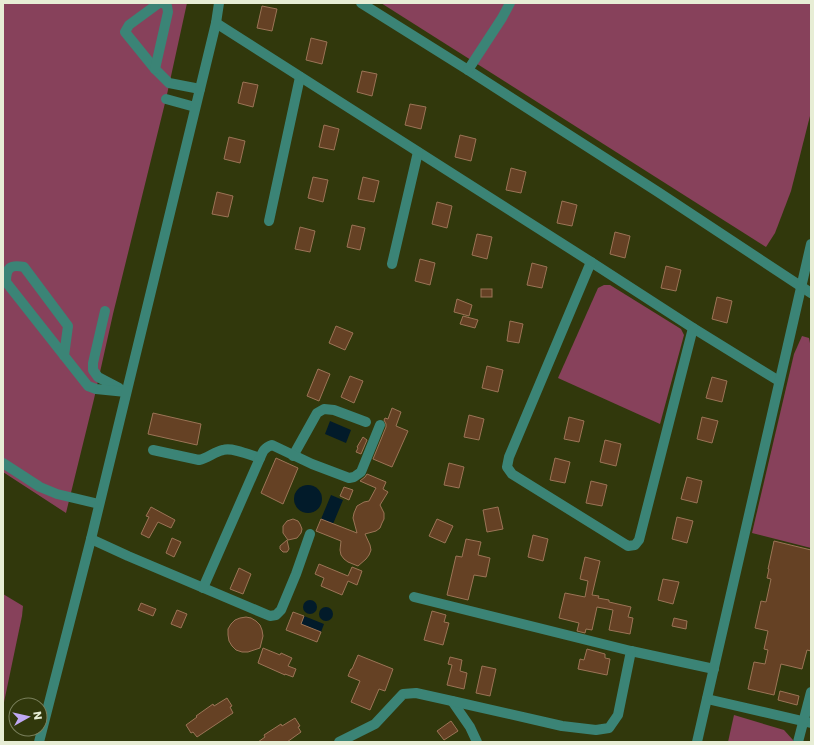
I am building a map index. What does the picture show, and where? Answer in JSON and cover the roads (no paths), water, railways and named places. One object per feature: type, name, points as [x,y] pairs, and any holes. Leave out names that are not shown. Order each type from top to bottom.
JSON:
[{"type":"street","points":[[159,3],[129,26],[125,32],[154,69],[170,83],[200,89]]},
{"type":"street","points":[[154,69],[168,12],[168,6],[163,3]]},
{"type":"street","points":[[39,742],[99,504],[220,3]]},
{"type":"street","points":[[361,3],[658,192],[811,293]]},
{"type":"street","points":[[468,70],[510,3]]},
{"type":"street","points":[[216,23],[693,328],[779,381]]},
{"type":"street","points":[[269,221],[300,77]]},
{"type":"street","points":[[166,99],[195,107]]},
{"type":"street","points":[[392,264],[418,152]]},
{"type":"street","points":[[697,742],[811,244]]},
{"type":"street","points":[[591,262],[509,457],[507,467],[512,474],[628,546],[635,545],[639,540],[693,328]]},
{"type":"street","points":[[64,356],[68,326],[24,267],[16,266],[9,269],[6,274],[6,282],[64,356],[88,386],[96,389],[126,392]]},
{"type":"street","points":[[105,311],[93,363],[93,370],[103,381],[126,392]]},
{"type":"street","points":[[293,456],[316,414],[324,409],[334,410],[366,422]]},
{"type":"street","points":[[203,588],[266,447],[272,445],[293,456],[349,478],[354,477],[360,472],[380,425]]},
{"type":"street","points":[[153,450],[200,460],[225,449],[260,458]]},
{"type":"street","points":[[3,463],[40,487],[57,494],[99,504]]},
{"type":"street","points":[[90,539],[270,616],[276,615],[281,610],[310,534]]},
{"type":"street","points":[[414,597],[631,651],[714,669]]},
{"type":"street","points":[[339,742],[375,724],[404,694],[416,693],[562,726],[596,730],[609,728],[618,715],[631,651]]},
{"type":"street","points":[[798,742],[807,722],[811,692]]},
{"type":"street","points":[[707,699],[807,722]]},
{"type":"street","points":[[452,701],[470,727],[477,742]]},
{"type":"water","points":[[330,421],[351,430],[346,443],[325,434]]},
{"type":"water","points":[[308,485],[318,489],[322,499],[318,509],[308,513],[298,509],[294,499],[298,489]]},
{"type":"water","points":[[331,495],[343,500],[333,524],[321,519]]},
{"type":"water","points":[[307,600],[313,600],[317,604],[317,610],[313,614],[307,614],[303,610],[303,604]]},
{"type":"water","points":[[323,607],[329,607],[333,611],[333,617],[329,621],[323,621],[319,617],[319,611]]},
{"type":"water","points":[[304,616],[324,624],[321,632],[301,624]]}]
